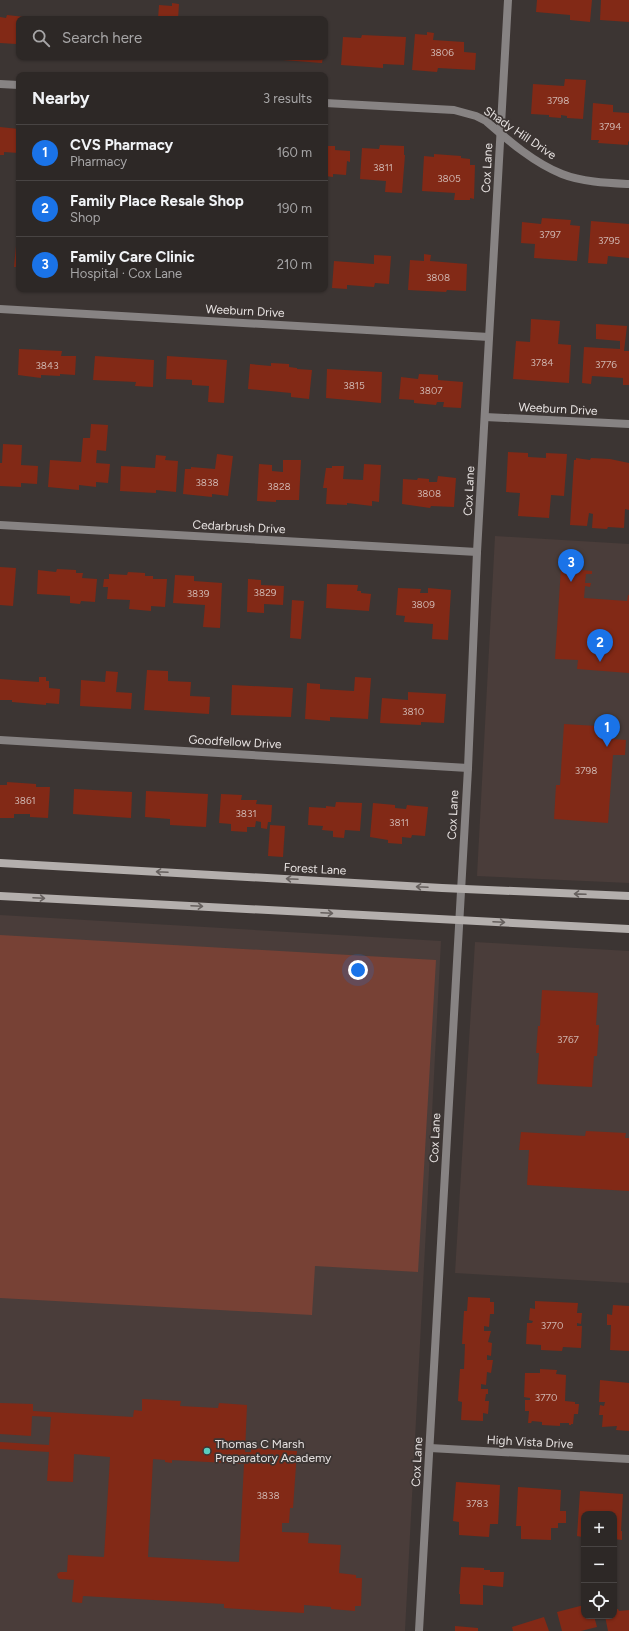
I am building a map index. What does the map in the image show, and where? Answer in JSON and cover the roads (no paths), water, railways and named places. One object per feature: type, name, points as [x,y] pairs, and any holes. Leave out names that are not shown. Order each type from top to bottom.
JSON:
[{"type":"main road","name":"Forest Lane","points":[[0,863],[461,889],[629,896]]},
{"type":"main road","points":[[0,896],[629,929]]},
{"type":"street","name":"Cox Lane","points":[[419,1631],[460,920],[489,336],[508,0]]},
{"type":"street","points":[[0,84],[16,85]]},
{"type":"street","name":"Shady Hill Drive","points":[[328,103],[454,110],[476,116],[486,121],[541,164],[563,174],[587,179],[629,184]]},
{"type":"street","name":"Weeburn Drive","points":[[0,309],[489,336]]},
{"type":"street","name":"Weeburn Drive","points":[[485,417],[629,424]]},
{"type":"street","name":"Cedarbrush Drive","points":[[0,525],[478,552]]},
{"type":"street","name":"Goodfellow Drive","points":[[0,740],[468,768]]},
{"type":"street","name":"High Vista Drive","points":[[430,1448],[629,1459]]},
{"type":"place","name":"Family Care Clinic","points":[[571,582]]},
{"type":"place","name":"Family Place Resale Shop","points":[[600,662]]},
{"type":"place","name":"CVS Pharmacy","points":[[607,747]]},
{"type":"place","name":"Thomas C Marsh Preparatory Academy","points":[[207,1451]]}]
